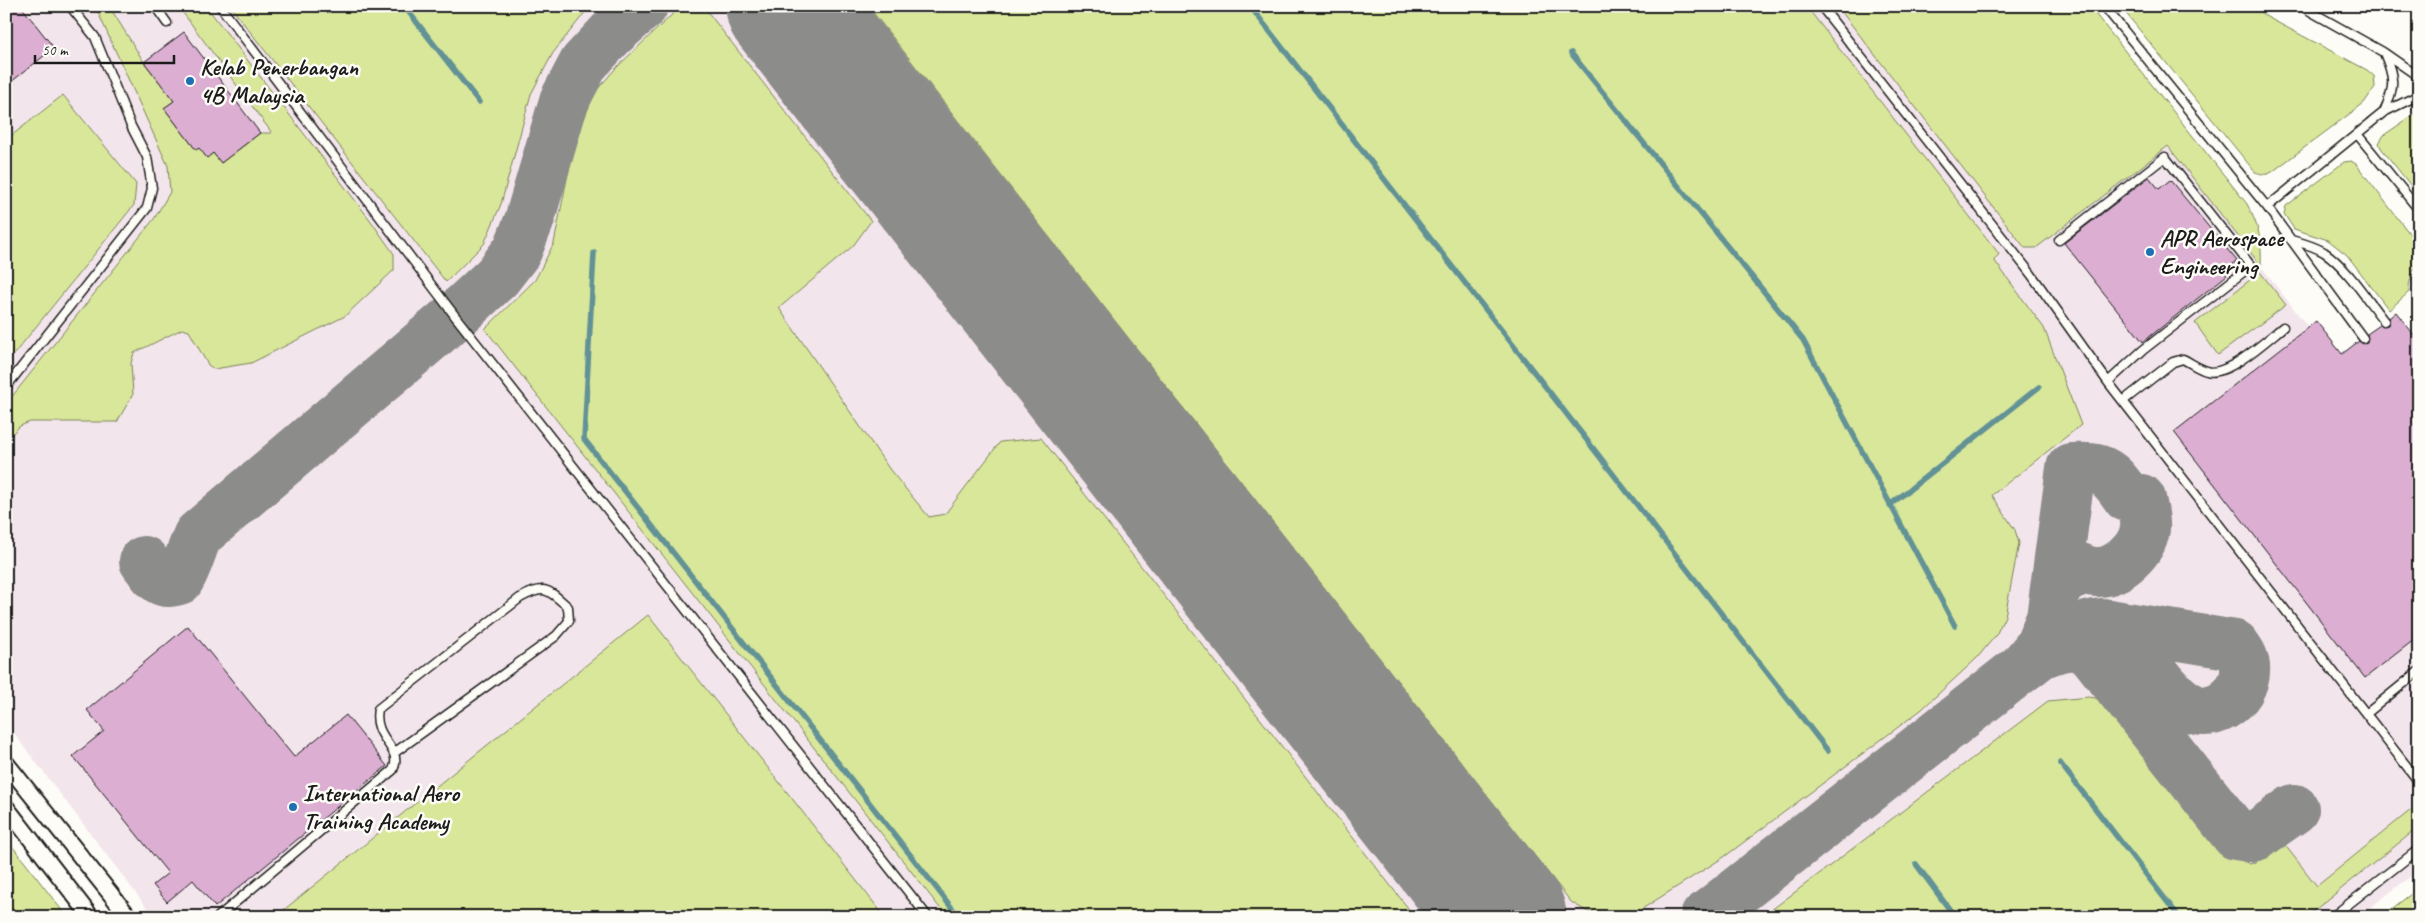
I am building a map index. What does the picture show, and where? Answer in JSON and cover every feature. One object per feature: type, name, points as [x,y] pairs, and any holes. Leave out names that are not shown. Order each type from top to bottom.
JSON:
[{"type":"street","points":[[6,763],[129,917]]},
{"type":"street","points":[[6,807],[91,917]]},
{"type":"lane","points":[[6,387],[147,208],[152,188],[147,158],[131,126],[95,36],[70,6]]},
{"type":"lane","points":[[155,6],[167,22]]},
{"type":"lane","points":[[220,6],[455,316],[928,917]]},
{"type":"lane","points":[[1821,6],[2034,278],[2108,382],[2419,782]]},
{"type":"lane","points":[[2104,6],[2267,207],[2363,338]]},
{"type":"lane","points":[[2301,6],[2383,52],[2419,77]]},
{"type":"lane","points":[[2383,52],[2390,65],[2394,90],[2384,112]]},
{"type":"lane","points":[[2267,207],[2384,112],[2419,95]]},
{"type":"lane","points":[[2357,134],[2419,210]]},
{"type":"lane","points":[[2059,240],[2165,157],[2251,266],[2143,350],[2108,382]]},
{"type":"lane","points":[[2291,240],[2311,245],[2326,253],[2384,321]]},
{"type":"lane","points":[[2123,400],[2172,362],[2183,359],[2208,372],[2218,372],[2230,367],[2283,327]]},
{"type":"lane","points":[[218,917],[385,778],[397,762],[394,753],[380,733],[376,720],[378,709],[520,598],[536,589],[550,590],[568,607],[569,621],[556,636],[394,753]]},
{"type":"lane","points":[[2366,714],[2419,671]]},
{"type":"lane","points":[[2411,772],[2419,766]]},
{"type":"lane","points":[[2332,917],[2419,849]]},
{"type":"shaded area","points":[[6,6],[1846,6],[2168,146],[2308,327],[2316,321],[2342,354],[2396,312],[2419,341],[2419,870],[2358,917],[885,917],[648,615],[275,917],[154,917],[6,723]]},
{"type":"green space","points":[[95,6],[109,6],[144,62],[174,101],[164,108],[196,150],[199,147],[207,158],[213,153],[221,163],[260,133],[272,133],[178,6],[206,6],[371,221],[394,254],[394,270],[345,316],[251,363],[214,369],[208,365],[189,331],[182,329],[134,353],[131,363],[133,394],[117,422],[30,422],[20,426],[6,440],[6,404],[154,219],[170,192],[168,166]]},
{"type":"green space","points":[[230,6],[590,6],[553,53],[531,94],[501,204],[484,244],[446,282]]},
{"type":"green space","points":[[681,6],[703,6],[871,221],[853,246],[779,308],[890,470],[929,517],[945,514],[1000,442],[1041,438],[1415,917],[947,917],[485,329],[535,280],[554,243],[569,169],[582,124],[595,92],[616,68]]},
{"type":"green space","points":[[868,6],[1806,6],[1999,254],[1994,260],[2044,328],[2081,425],[1992,495],[2015,530],[2019,543],[2005,616],[1996,635],[1977,658],[1921,710],[1724,857],[1634,914],[1606,915],[1586,911],[1571,902]]},
{"type":"green space","points":[[1837,6],[2089,6],[2247,204],[2259,233],[2261,266],[2168,146],[2036,248],[2025,248]]},
{"type":"green space","points":[[2120,6],[2252,6],[2267,17],[2367,70],[2374,76],[2375,87],[2364,103],[2272,172],[2262,174],[2255,172]]},
{"type":"green space","points":[[63,95],[136,184],[134,205],[6,364],[6,140]]},
{"type":"green space","points":[[2419,111],[2419,196],[2379,143],[2384,135]]},
{"type":"green space","points":[[2351,161],[2356,164],[2416,242],[2418,256],[2409,285],[2409,292],[2389,310],[2347,255],[2328,240],[2294,229],[2284,214],[2286,206],[2344,162]]},
{"type":"green space","points":[[2260,272],[2286,305],[2218,355],[2195,323]]},
{"type":"green space","points":[[648,615],[885,917],[275,917]]},
{"type":"green space","points":[[2089,697],[2107,700],[2202,826],[2231,856],[2250,864],[2269,856],[2284,844],[2317,886],[2417,805],[2419,827],[2306,917],[1762,917],[2048,701]]},
{"type":"green space","points":[[6,838],[67,917],[6,917]]},
{"type":"green space","points":[[2419,888],[2419,917],[2381,917]]},
{"type":"building","points":[[6,6],[21,6],[54,48],[6,86]]},
{"type":"building","name":"Kelab Penerbangan 4B Malaysia","points":[[184,32],[260,133],[221,163],[213,153],[207,158],[199,148],[196,150],[164,108],[174,101],[144,62]]},
{"type":"building","name":"APR Aerospace Engineering","points":[[2149,177],[2159,189],[2170,180],[2237,261],[2224,271],[2227,275],[2143,342],[2064,243]]},
{"type":"building","points":[[2396,312],[2419,341],[2419,636],[2365,678],[2174,432],[2316,321],[2342,354],[2359,341],[2363,344],[2367,342],[2367,334],[2380,325],[2388,325],[2389,318]]},
{"type":"building","points":[[188,626],[294,757],[346,715],[387,766],[215,907],[193,880],[167,902],[153,885],[168,873],[73,756],[104,731],[87,710]]},
{"type":"waterway","points":[[404,6],[479,102]]},
{"type":"waterway","points":[[1250,6],[1828,751]]},
{"type":"waterway","points":[[1571,53],[1803,340],[1955,626]]},
{"type":"waterway","points":[[594,253],[584,439],[959,917]]},
{"type":"waterway","points":[[1890,505],[2039,387]]},
{"type":"waterway","points":[[2060,763],[2179,917]]},
{"type":"waterway","points":[[1916,864],[1955,917]]},
{"type":"taxiway","points":[[144,561],[162,581],[172,582],[179,580],[198,535],[455,316],[497,277],[517,251],[529,221],[564,101],[584,63],[611,34],[643,6]]},
{"type":"taxiway","points":[[2026,663],[2039,647],[2051,618],[2071,468],[2091,468],[2105,472],[2116,482],[2127,497],[2141,499],[2145,521],[2143,537],[2128,559],[2113,569],[2092,572],[2081,568],[2056,586]]},
{"type":"taxiway","points":[[1705,917],[2050,646],[2080,628],[2102,623],[2235,645],[2243,658],[2244,680],[2232,699],[2223,706],[2203,711],[2192,708],[2183,703],[2166,688],[2131,641]]},
{"type":"taxiway","points":[[2041,654],[2066,646],[2079,647],[2092,653],[2236,835],[2256,836],[2294,809]]},
{"type":"taxiway","points":[[1483,891],[1510,917]]},
{"type":"runway","points":[[788,6],[1504,917]]},
{"type":"place","name":"Kelab Penerbangan 4B Malaysia","points":[[190,81]]},
{"type":"place","name":"APR Aerospace Engineering","points":[[2150,252]]},
{"type":"place","name":"International Aero Training Academy","points":[[293,807]]}]
